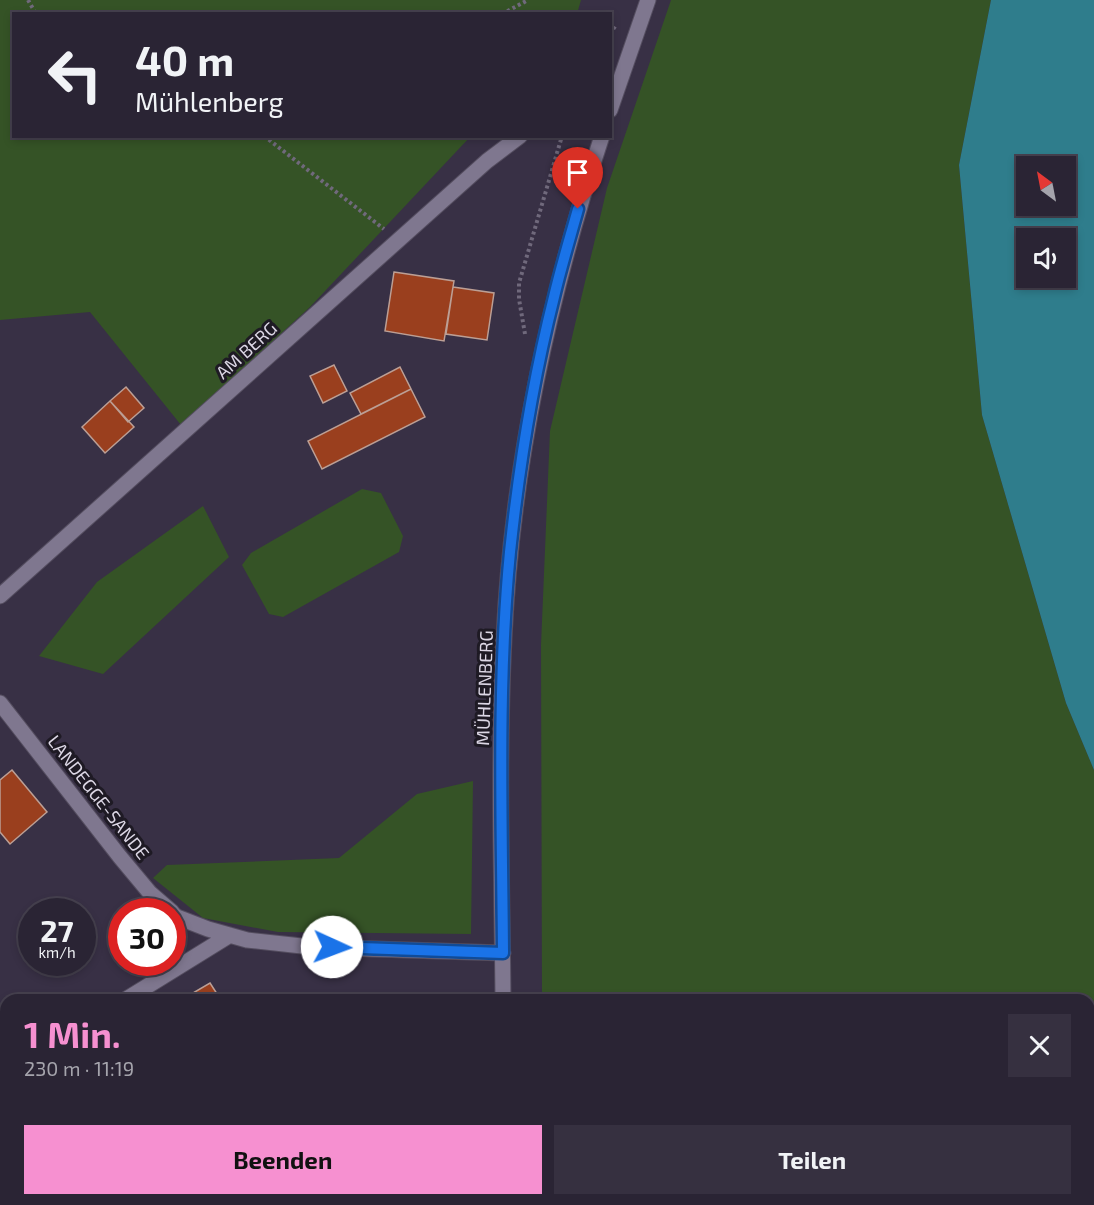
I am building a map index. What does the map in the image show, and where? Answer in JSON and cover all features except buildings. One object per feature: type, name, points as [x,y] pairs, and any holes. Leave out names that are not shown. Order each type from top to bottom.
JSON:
[{"type":"street","points":[[612,104],[648,0]]},
{"type":"street","name":"AM BERG","points":[[0,596],[487,161],[517,138]]},
{"type":"street","name":"MÜHLENBERG","points":[[503,994],[501,741],[504,637],[518,484],[553,297],[601,138]]},
{"type":"street","name":"LANDEGGE-SANDE","points":[[0,703],[120,857],[156,898]]},
{"type":"street","name":"LANDEGGE-SANDE","points":[[186,920],[246,940],[311,946],[503,953]]},
{"type":"street","points":[[136,994],[230,935]]},
{"type":"path","points":[[506,12],[528,0]]},
{"type":"path","points":[[267,138],[399,241]]},
{"type":"path","points":[[519,283],[561,138]]},
{"type":"green space","points":[[0,0],[581,0],[578,12],[12,12],[12,138],[469,138],[310,307],[181,425],[90,312],[0,320]]},
{"type":"green space","points":[[671,0],[991,0],[959,165],[982,415],[1066,703],[1094,770],[1094,994],[542,994],[541,645],[550,431],[607,188]]},
{"type":"green space","points":[[362,489],[381,493],[403,536],[399,552],[283,617],[269,614],[242,565],[251,553]]},
{"type":"green space","points":[[203,506],[229,557],[103,674],[39,656],[97,582]]},
{"type":"green space","points":[[473,781],[471,934],[278,932],[203,918],[186,904],[186,898],[178,898],[153,878],[167,865],[339,858],[417,794]]},
{"type":"water","points":[[991,0],[1094,0],[1094,770],[1066,703],[982,415],[959,165]]},
{"type":"route","points":[[332,947],[503,953],[501,741],[504,637],[510,554],[518,484],[531,405],[553,297],[578,209]]}]
